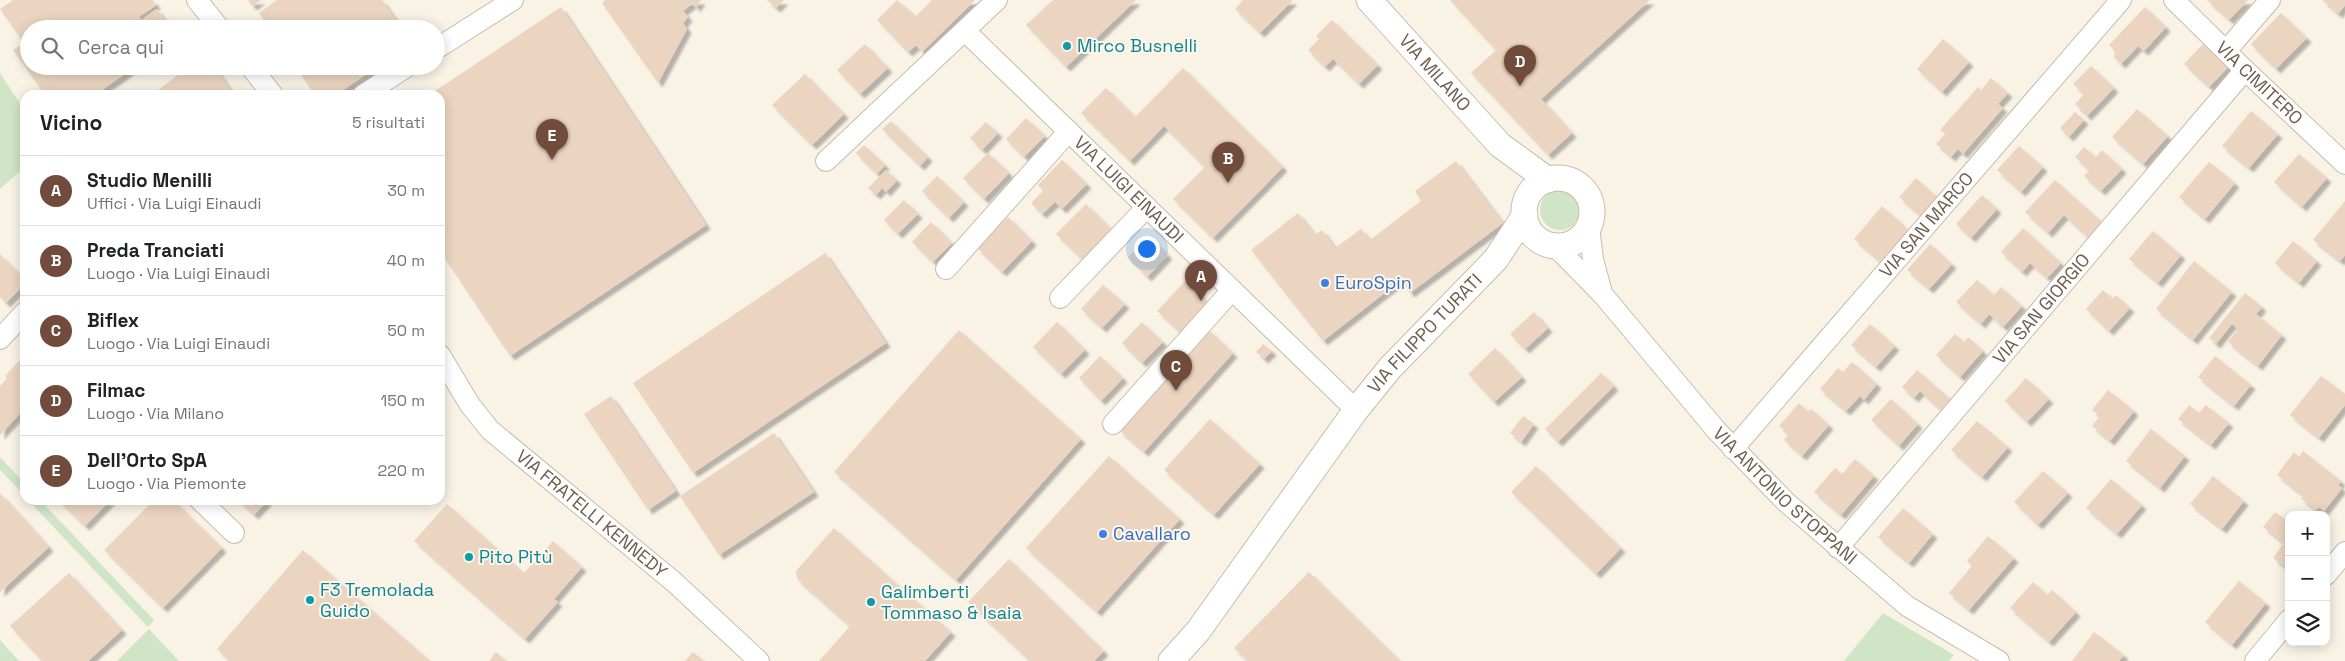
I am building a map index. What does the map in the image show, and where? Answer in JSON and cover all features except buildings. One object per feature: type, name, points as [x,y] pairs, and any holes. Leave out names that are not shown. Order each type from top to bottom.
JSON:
[{"type":"street","points":[[197,0],[213,20]]},
{"type":"street","points":[[445,43],[514,0]]},
{"type":"street","points":[[826,161],[997,0]]},
{"type":"street","name":"VIA MILANO","points":[[1369,0],[1500,145],[1548,180]]},
{"type":"street","name":"VIA SAN MARCO","points":[[1733,449],[2121,0]]},
{"type":"street","name":"VIA CIMITERO","points":[[2174,0],[2345,164]]},
{"type":"street","points":[[2226,51],[2270,0]]},
{"type":"street","name":"VIA LUIGI EINAUDI","points":[[965,30],[1356,410]]},
{"type":"street","name":"VIA SAN GIORGIO","points":[[1838,548],[2245,70]]},
{"type":"street","points":[[257,75],[269,90]]},
{"type":"street","points":[[371,90],[394,75]]},
{"type":"street","points":[[946,269],[1069,131]]},
{"type":"street","name":"VIA MILANO","points":[[1500,145],[1516,178],[1525,209]]},
{"type":"street","points":[[1559,178],[1570,180],[1583,190],[1591,205],[1592,216],[1589,227],[1583,236],[1575,242],[1549,244],[1532,233],[1525,209],[1530,193],[1538,185],[1548,180],[1559,178]]},
{"type":"street","points":[[1060,298],[1147,207]]},
{"type":"street","name":"VIA FILIPPO TURATI","points":[[1171,661],[1198,631],[1356,410],[1390,368],[1496,259],[1525,209]]},
{"type":"street","name":"VIA ANTONIO STOPPANI","points":[[1589,227],[1592,259],[1603,295]]},
{"type":"street","name":"VIA ANTONIO STOPPANI","points":[[1549,244],[1603,295],[1733,449],[1786,502],[1838,548],[1915,611],[1999,661]]},
{"type":"street","name":"VIA FILIPPO TURATI","points":[[1496,259],[1522,248],[1549,244]]},
{"type":"street","points":[[1113,424],[1232,290]]},
{"type":"street","points":[[0,339],[20,324]]},
{"type":"street","name":"VIA FRATELLI KENNEDY","points":[[445,363],[470,405],[490,430],[674,582],[759,661]]},
{"type":"street","points":[[205,505],[234,533]]},
{"type":"street","points":[[2330,570],[2345,552]]},
{"type":"street","points":[[2255,661],[2285,625]]},
{"type":"green space","points":[[0,73],[20,103],[20,171],[0,189]]},
{"type":"green space","points":[[1564,190],[1571,193],[1577,199],[1580,210],[1579,218],[1571,227],[1564,230],[1556,230],[1549,227],[1541,218],[1540,206],[1543,199],[1552,191]]},
{"type":"green space","points":[[0,457],[20,479],[20,491],[0,470]]},
{"type":"green space","points":[[33,505],[45,505],[154,620],[148,627]]},
{"type":"green space","points":[[1883,613],[1954,655],[1949,661],[1844,661]]},
{"type":"green space","points":[[149,629],[179,661],[117,661]]},
{"type":"green space","points":[[0,640],[19,661],[0,661]]},
{"type":"place","name":"Mirco Busnelli","points":[[1067,46]]},
{"type":"place","name":"Filmac","points":[[1520,86]]},
{"type":"place","name":"Dell'Orto SpA","points":[[552,160]]},
{"type":"place","name":"Preda Tranciati","points":[[1228,183]]},
{"type":"place","name":"EuroSpin","points":[[1325,283]]},
{"type":"place","name":"Studio Menilli","points":[[1201,301]]},
{"type":"place","name":"Biflex","points":[[1176,391]]},
{"type":"place","name":"Cavallaro","points":[[1103,534]]},
{"type":"place","name":"Pito Pitù","points":[[469,557]]},
{"type":"place","name":"F3 Tremolada Guido","points":[[310,600]]},
{"type":"place","name":"Galimberti Tommaso & Isaia","points":[[871,602]]}]
